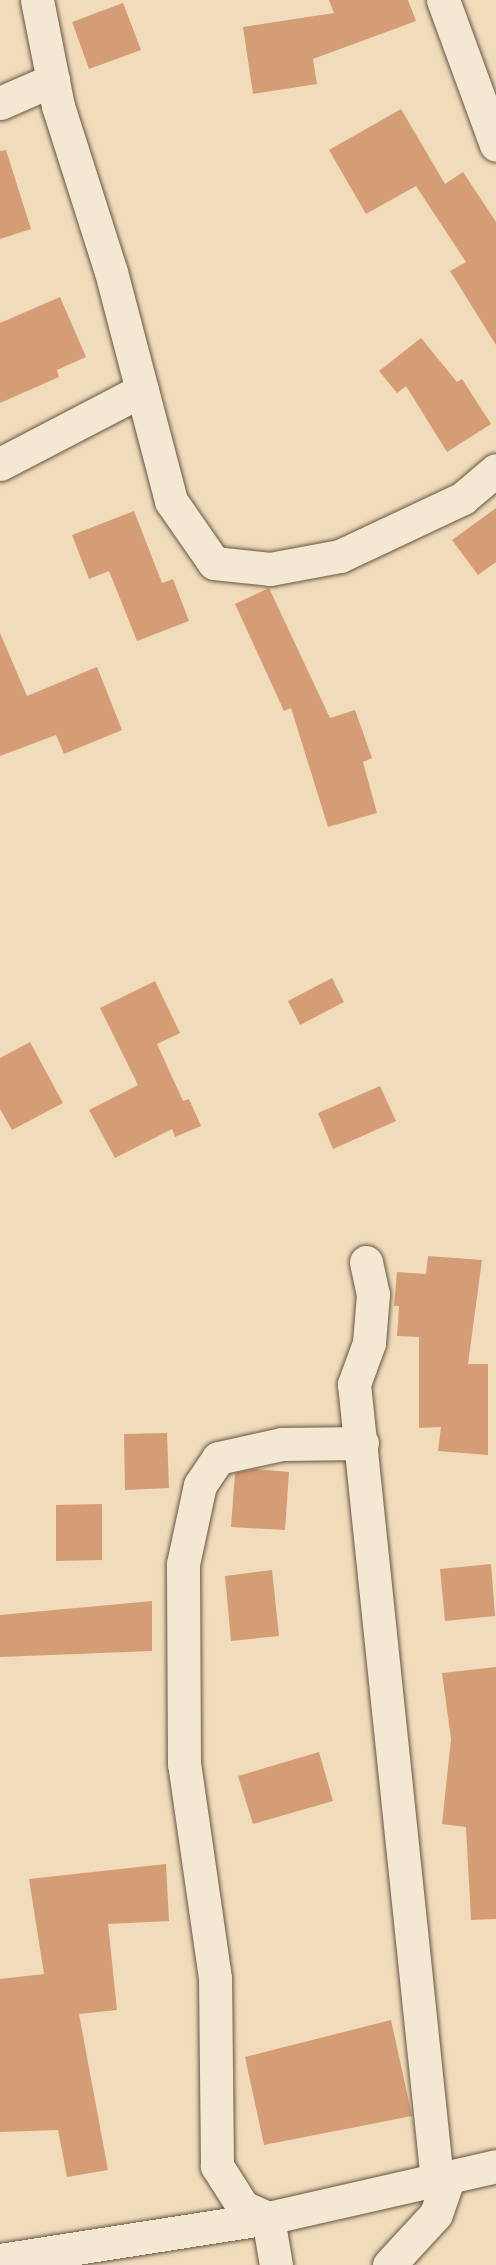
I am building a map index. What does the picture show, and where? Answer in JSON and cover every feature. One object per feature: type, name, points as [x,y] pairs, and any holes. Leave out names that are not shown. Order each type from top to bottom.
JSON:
[{"type":"street","points":[[37,0],[53,80],[142,390],[171,501],[214,563],[270,569],[340,556],[463,498],[496,470]]},
{"type":"street","points":[[443,0],[496,145]]},
{"type":"street","points":[[0,104],[53,80]]},
{"type":"street","points":[[0,465],[142,390]]},
{"type":"street","points":[[366,1262],[373,1294],[369,1343],[354,1384],[443,2178],[436,2214],[389,2265]]},
{"type":"street","points":[[268,2218],[243,2207],[217,2166],[215,1978],[184,1764],[183,1564],[200,1485],[218,1458],[282,1444],[362,1443]]},
{"type":"street","points":[[0,2260],[268,2218],[496,2166]]},
{"type":"street","points":[[268,2218],[276,2265]]},
{"type":"building","points":[[329,0],[408,0],[416,21],[313,59],[317,84],[253,94],[243,27],[334,13]]},
{"type":"building","points":[[123,3],[141,50],[89,69],[72,22]]},
{"type":"building","points":[[401,109],[445,184],[463,172],[496,222],[496,345],[450,271],[466,262],[416,186],[366,214],[329,150]]},
{"type":"building","points":[[6,150],[31,229],[0,239],[0,151]]},
{"type":"building","points":[[60,297],[86,357],[57,370],[59,377],[0,403],[0,323]]},
{"type":"building","points":[[421,338],[457,382],[462,379],[491,424],[447,452],[406,386],[397,393],[379,371]]},
{"type":"building","points":[[496,508],[496,562],[478,575],[452,540]]},
{"type":"building","points":[[134,511],[162,583],[173,579],[189,621],[137,641],[109,571],[89,579],[72,535]]},
{"type":"building","points":[[269,588],[330,718],[355,710],[372,758],[363,762],[377,813],[328,827],[291,708],[284,711],[235,604]]},
{"type":"building","points":[[0,633],[27,696],[97,667],[122,730],[64,754],[56,735],[0,756]]},
{"type":"building","points":[[332,978],[344,1002],[300,1025],[288,1001]]},
{"type":"building","points":[[155,981],[180,1033],[157,1044],[183,1101],[189,1099],[201,1126],[175,1137],[172,1129],[115,1158],[89,1110],[138,1085],[100,1008]]},
{"type":"building","points":[[30,1042],[63,1103],[12,1130],[0,1109],[0,1058]]},
{"type":"building","points":[[380,1086],[396,1121],[333,1149],[318,1113]]},
{"type":"building","points":[[428,1256],[482,1260],[468,1364],[488,1364],[488,1455],[438,1451],[441,1427],[419,1428],[419,1337],[397,1336],[399,1306],[394,1306],[397,1272],[426,1274]]},
{"type":"building","points":[[167,1433],[169,1488],[125,1490],[124,1434]]},
{"type":"building","points":[[255,1469],[289,1472],[285,1530],[231,1527],[235,1473]]},
{"type":"building","points":[[102,1504],[102,1560],[56,1561],[56,1505]]},
{"type":"building","points":[[491,1564],[495,1616],[445,1621],[440,1569]]},
{"type":"building","points":[[272,1570],[279,1636],[231,1641],[225,1576]]},
{"type":"building","points":[[152,1601],[152,1651],[0,1657],[0,1615]]},
{"type":"building","points":[[496,1667],[496,1919],[471,1920],[466,1827],[442,1824],[451,1739],[442,1673]]},
{"type":"building","points":[[319,1752],[333,1801],[253,1824],[238,1776]]},
{"type":"building","points":[[166,1864],[169,1921],[108,1924],[117,2010],[79,2014],[108,2170],[67,2177],[58,2130],[0,2132],[0,1979],[44,1974],[29,1879]]},
{"type":"building","points":[[391,2020],[412,2116],[264,2145],[245,2057]]}]
